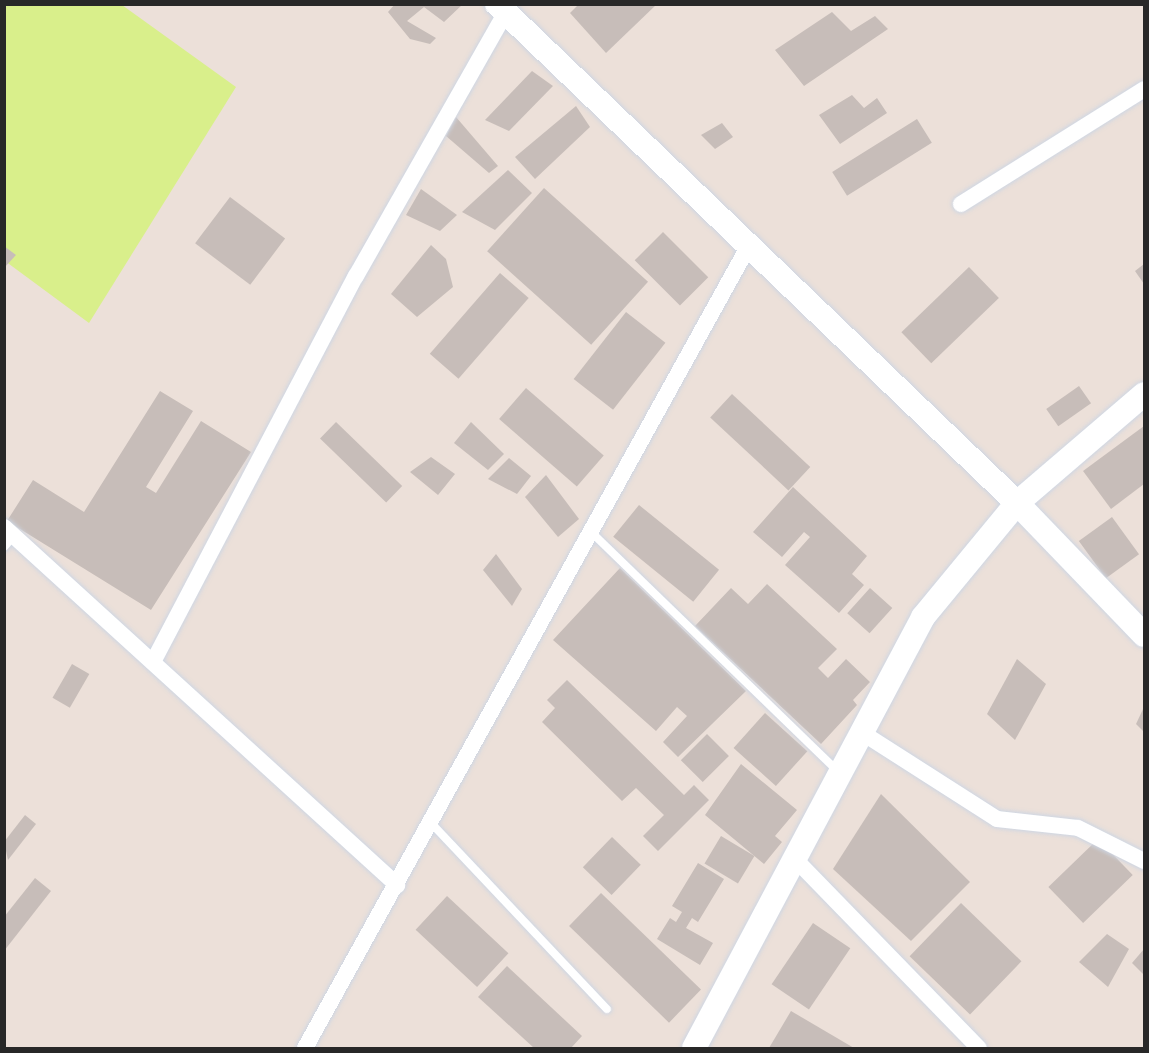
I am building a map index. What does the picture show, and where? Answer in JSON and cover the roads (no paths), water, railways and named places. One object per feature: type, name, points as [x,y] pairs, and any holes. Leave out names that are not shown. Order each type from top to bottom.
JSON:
[{"type":"main road","points":[[501,9],[747,249],[1017,503],[1144,635]]},
{"type":"main road","points":[[694,1048],[923,617],[1017,503],[1144,394]]},
{"type":"street","points":[[153,662],[307,365],[501,9]]},
{"type":"street","points":[[961,204],[1144,89]]},
{"type":"street","points":[[305,1048],[431,823],[589,530],[747,249]]},
{"type":"street","points":[[8,537],[153,662],[397,885]]},
{"type":"street","points":[[861,732],[997,819],[1078,828],[1144,861]]},
{"type":"street","points":[[795,858],[979,1048]]},
{"type":"lane","points":[[589,530],[840,773]]},
{"type":"lane","points":[[431,823],[607,1009]]}]
